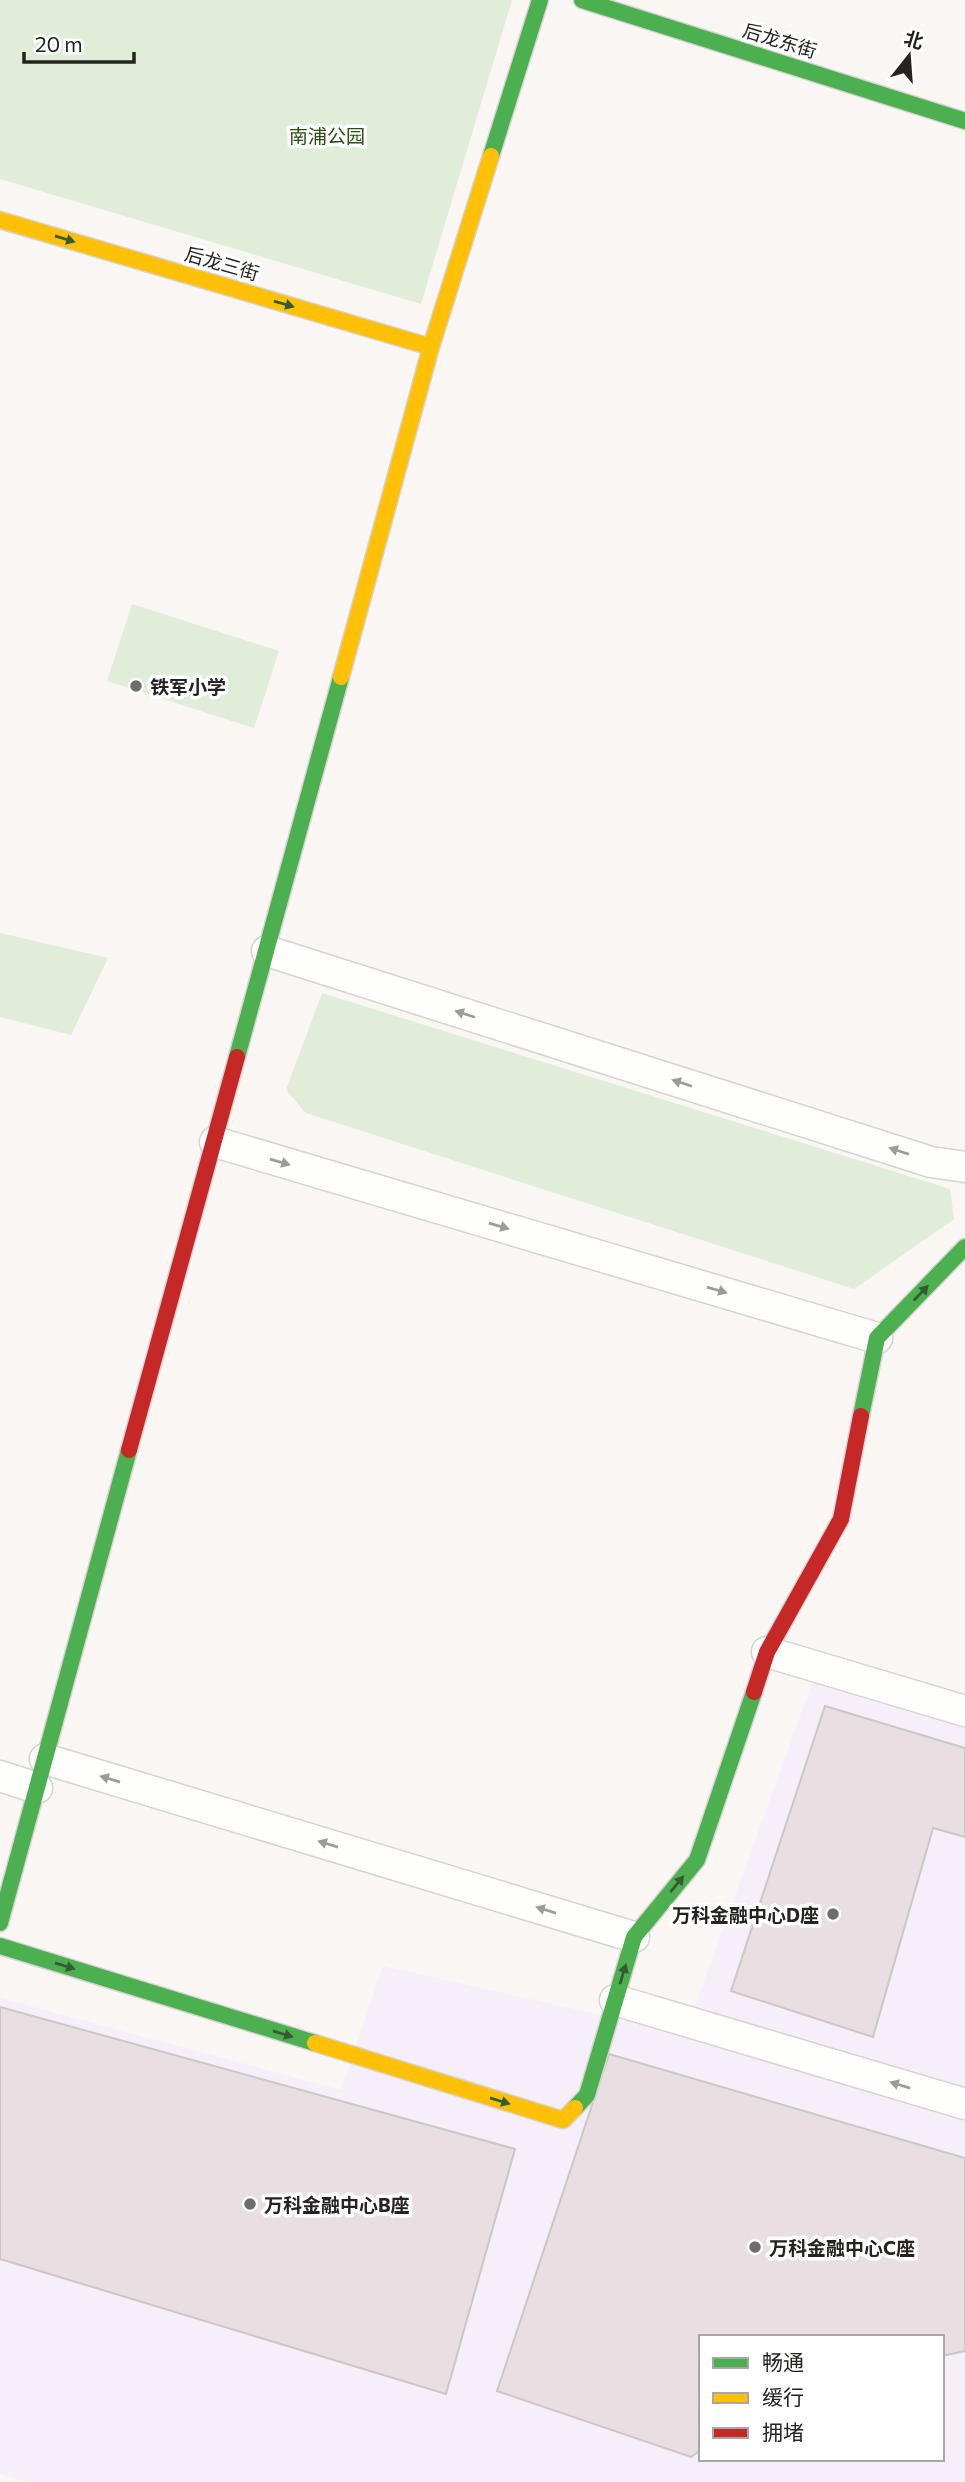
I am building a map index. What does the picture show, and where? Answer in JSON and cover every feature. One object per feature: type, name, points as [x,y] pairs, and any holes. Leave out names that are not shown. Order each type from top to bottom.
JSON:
[{"type":"street","points":[[0,1923],[431,347],[540,0]]},
{"type":"street","name":"后龙东街","points":[[582,0],[965,121]]},
{"type":"street","name":"后龙三街","points":[[0,220],[431,347]]},
{"type":"street","points":[[267,951],[931,1162],[965,1167]]},
{"type":"street","points":[[215,1142],[877,1338]]},
{"type":"street","points":[[0,1946],[563,2120],[587,2095],[634,1937],[697,1860],[767,1652],[841,1519],[877,1338],[965,1247]]},
{"type":"street","points":[[767,1652],[965,1711]]},
{"type":"street","points":[[45,1759],[634,1937]]},
{"type":"street","points":[[0,1776],[37,1788]]},
{"type":"street","points":[[615,2000],[965,2104]]},
{"type":"shaded area","points":[[814,1678],[965,1726],[965,2482],[28,2482],[0,2474],[0,1998],[341,2090],[383,1966],[685,2034]]},
{"type":"green space","name":"南浦公园","points":[[0,0],[512,0],[421,304],[0,179]]},
{"type":"green space","points":[[132,604],[279,651],[254,728],[107,681]]},
{"type":"green space","points":[[0,933],[108,958],[71,1035],[0,1017]]},
{"type":"green space","points":[[322,993],[950,1189],[954,1219],[854,1289],[306,1113],[286,1090]]},
{"type":"building","name":"万科金融中心D座","points":[[825,1706],[965,1748],[965,1837],[933,1828],[873,2037],[731,1991]]},
{"type":"building","name":"万科金融中心B座","points":[[0,2007],[515,2149],[446,2394],[0,2259]]},
{"type":"building","name":"万科金融中心C座","points":[[609,2054],[965,2158],[965,2351],[944,2356],[944,2335],[699,2335],[699,2451],[691,2457],[497,2391]]},
{"type":"traffic: fast","points":[[491,156],[540,0]]},
{"type":"traffic: fast","points":[[582,0],[965,121]]},
{"type":"traffic: fast","points":[[237,1057],[341,677]]},
{"type":"traffic: fast","points":[[861,1416],[877,1338],[965,1247]]},
{"type":"traffic: fast","points":[[0,1923],[129,1450]]},
{"type":"traffic: fast","points":[[575,2108],[587,2095],[634,1937],[697,1860],[754,1692]]},
{"type":"traffic: fast","points":[[0,1946],[315,2043]]},
{"type":"traffic: slow","points":[[341,677],[431,347],[491,156]]},
{"type":"traffic: slow","points":[[0,220],[431,347]]},
{"type":"traffic: slow","points":[[315,2043],[563,2120],[575,2108]]},
{"type":"traffic: jam","points":[[129,1450],[237,1057]]},
{"type":"traffic: jam","points":[[754,1692],[767,1652],[841,1519],[861,1416]]},
{"type":"place","name":"铁军小学","points":[[136,686]]},
{"type":"place","name":"万科金融中心D座","points":[[833,1914]]},
{"type":"place","name":"万科金融中心B座","points":[[250,2204]]},
{"type":"place","name":"万科金融中心C座","points":[[755,2247]]}]
